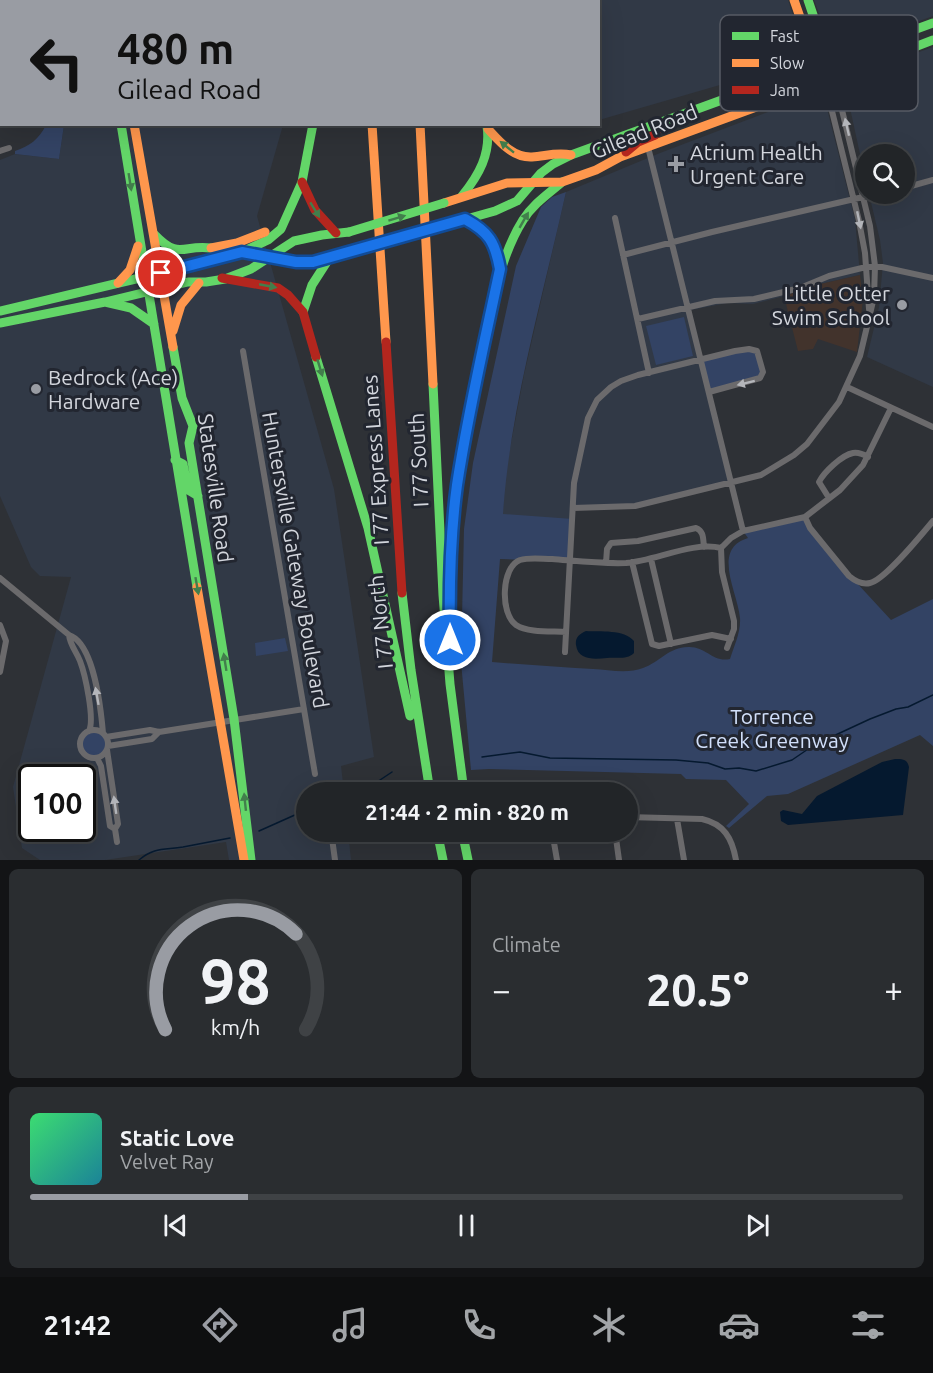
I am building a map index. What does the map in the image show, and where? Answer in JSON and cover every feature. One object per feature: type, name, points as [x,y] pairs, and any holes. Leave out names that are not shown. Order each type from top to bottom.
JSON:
[{"type":"main road","points":[[794,0],[799,15]]},
{"type":"main road","points":[[807,0],[812,15]]},
{"type":"main road","name":"Gilead Road","points":[[918,29],[933,23]]},
{"type":"main road","name":"Gilead Road","points":[[918,45],[933,40]]},
{"type":"main road","name":"Gilead Road","points":[[0,310],[145,277],[230,254],[242,252],[304,263],[446,225],[507,206],[522,197],[547,168],[571,155],[720,102]]},
{"type":"main road","name":"Gilead Road","points":[[0,322],[105,302],[188,282],[199,283],[222,278],[249,270],[295,241],[349,232],[507,183],[562,182],[596,170],[620,157],[746,111]]},
{"type":"main road","points":[[620,157],[638,142],[655,135],[658,124]]},
{"type":"main road","name":"Statesville Road","points":[[121,126],[138,242],[154,324],[175,460],[244,860]]},
{"type":"main road","name":"Statesville Road","points":[[134,126],[182,398],[193,421],[193,435],[189,443],[234,720],[251,860]]},
{"type":"main road","points":[[242,252],[280,229],[302,182],[313,126]]},
{"type":"main road","name":"I 77 North","points":[[364,126],[390,537],[410,716],[420,782]]},
{"type":"main road","name":"I 77 Express Lanes","points":[[372,126],[399,559],[411,670],[428,782]]},
{"type":"main road","points":[[412,126],[435,596],[442,685],[455,782]]},
{"type":"main road","name":"I 77 South","points":[[420,126],[441,572],[450,684],[463,782]]},
{"type":"main road","points":[[487,127],[505,146],[526,158],[561,152],[571,155]]},
{"type":"main road","points":[[462,196],[483,166],[487,151],[487,127]]},
{"type":"main road","points":[[302,182],[312,208],[336,233]]},
{"type":"main road","points":[[450,684],[450,572],[457,486],[500,269],[521,222],[530,209],[562,182]]},
{"type":"main road","points":[[154,233],[164,245],[171,249],[187,252],[211,248],[259,236],[275,224],[289,208]]},
{"type":"main road","points":[[465,219],[491,238],[496,248],[500,269]]},
{"type":"main road","points":[[118,283],[130,270],[138,242]]},
{"type":"main road","points":[[211,248],[230,254]]},
{"type":"main road","points":[[303,312],[312,285],[330,257]]},
{"type":"main road","points":[[222,278],[278,288],[288,295],[303,312],[368,528],[410,716]]},
{"type":"main road","points":[[172,334],[181,304],[199,283]]},
{"type":"main road","points":[[50,313],[49,308],[54,304],[96,295],[99,288]]},
{"type":"main road","points":[[0,317],[42,307],[45,300]]},
{"type":"main road","points":[[105,302],[122,303],[129,306],[154,324]]},
{"type":"main road","points":[[170,421],[176,429],[179,444],[189,443]]},
{"type":"main road","points":[[175,460],[183,464],[188,490],[198,496]]},
{"type":"main road","points":[[431,842],[435,860]]},
{"type":"main road","points":[[439,842],[443,860]]},
{"type":"main road","points":[[464,842],[468,860]]},
{"type":"main road","points":[[472,842],[476,860]]},
{"type":"street","points":[[832,111],[854,198],[866,267],[870,316]]},
{"type":"street","points":[[842,111],[855,163]]},
{"type":"street","points":[[648,147],[743,531]]},
{"type":"street","points":[[0,151],[9,148]]},
{"type":"street","points":[[915,185],[933,180]]},
{"type":"street","points":[[623,255],[854,198]]},
{"type":"street","points":[[573,508],[635,506],[761,475],[794,455],[818,431],[839,402],[860,356],[874,297],[875,266],[865,204]]},
{"type":"street","points":[[615,218],[649,373]]},
{"type":"street","points":[[638,319],[725,300],[754,299],[800,288],[829,276],[866,267],[875,266],[933,278]]},
{"type":"street","points":[[565,652],[575,470],[592,409],[603,393],[621,381],[749,349],[757,351],[763,372],[758,380],[709,392]]},
{"type":"street","name":"Huntersville Gateway Boulevard","points":[[243,351],[315,774]]},
{"type":"street","points":[[847,387],[933,427]]},
{"type":"street","points":[[727,648],[734,621],[722,572],[721,548],[743,531],[805,517],[846,485],[868,457],[891,408]]},
{"type":"street","points":[[829,498],[819,482],[825,473],[849,454],[856,452],[868,457]]},
{"type":"street","points":[[805,517],[810,528],[849,576],[855,581],[864,583],[872,583],[886,572],[933,521]]},
{"type":"street","points":[[606,563],[607,549],[611,543],[638,541],[696,528],[703,536],[704,547]]},
{"type":"street","points":[[566,632],[528,629],[515,625],[507,614],[506,589],[510,568],[522,559],[632,562],[704,547],[721,548]]},
{"type":"street","points":[[651,558],[671,644]]},
{"type":"street","points":[[632,562],[652,644],[659,646],[712,635],[731,639]]},
{"type":"street","points":[[0,578],[69,635],[76,637],[89,660],[105,735],[118,824],[115,829],[117,842]]},
{"type":"street","points":[[0,625],[6,641],[0,672]]},
{"type":"street","points":[[69,635],[69,642],[81,661],[92,722],[89,731],[82,737],[80,746],[84,754],[97,758],[101,766],[110,826],[115,829]]},
{"type":"street","points":[[89,731],[94,730],[105,735],[150,730],[159,732],[304,709]]},
{"type":"street","points":[[97,758],[107,748],[152,739],[159,732]]},
{"type":"street","points":[[638,818],[702,819],[718,825],[730,839],[736,860]]},
{"type":"street","points":[[677,819],[684,860]]},
{"type":"street","points":[[333,842],[335,860]]},
{"type":"street","points":[[554,842],[557,860]]},
{"type":"street","points":[[617,842],[620,860]]},
{"type":"shaded area","points":[[600,0],[788,0],[793,15],[720,15],[720,85],[600,120]]},
{"type":"shaded area","points":[[814,0],[933,0],[933,16],[918,21],[918,15],[820,15]]},
{"type":"shaded area","points":[[933,47],[933,387],[867,357],[879,307],[883,263],[871,204],[915,204],[915,144],[858,144],[851,111],[918,111],[918,52]]},
{"type":"shaded area","points":[[771,111],[828,111],[855,219],[860,275],[816,285],[804,291],[753,304],[727,303],[691,310],[732,483],[656,502],[574,509],[570,561],[500,559],[505,475],[524,375],[566,192]]},
{"type":"shaded area","points":[[64,126],[283,126],[257,216],[334,489],[374,757],[341,766],[343,782],[296,782],[296,842],[349,842],[351,860],[229,860],[226,842],[105,860],[40,860],[22,848],[21,842],[96,842],[96,764],[19,764],[71,577],[40,576],[31,567],[0,496],[0,160],[15,154],[59,159]]},
{"type":"shaded area","points":[[860,275],[863,299],[857,352],[818,339],[813,349],[798,351],[784,296],[816,285]]},
{"type":"shaded area","points":[[586,631],[612,632],[630,637],[634,641],[634,653],[622,658],[592,659],[584,656],[577,650],[576,640],[581,633]]},
{"type":"shaded area","points":[[895,759],[904,760],[909,767],[903,815],[788,825],[781,821],[780,812],[783,810],[802,814],[817,796],[882,762]]},
{"type":"shaded area","points":[[18,769],[18,821],[13,787]]},
{"type":"green space","points":[[45,126],[64,126],[59,159],[15,154],[15,151],[30,144]]},
{"type":"green space","name":"Torrence Creek Greenway","points":[[566,192],[520,393],[503,514],[573,519],[570,561],[500,559],[492,662],[631,671],[649,665],[675,649],[688,647],[700,649],[719,659],[730,659],[740,623],[729,573],[731,552],[737,544],[748,538],[743,531],[805,517],[855,581],[891,620],[933,599],[933,746],[920,735],[788,794],[767,796],[729,828],[726,826],[749,804],[726,780],[686,779],[681,774],[471,770],[461,662],[464,529],[473,463],[516,266],[541,207],[552,197]]},
{"type":"green space","points":[[684,317],[693,356],[656,365],[646,326]]},
{"type":"green space","points":[[757,351],[762,376],[709,392],[702,360],[728,353]]},
{"type":"green space","points":[[285,638],[288,651],[256,656],[255,643]]},
{"type":"green space","points":[[94,730],[104,734],[108,744],[104,754],[94,758],[84,754],[80,744],[84,734]]},
{"type":"waterway","points":[[482,757],[520,752],[550,758],[676,760],[708,763],[725,769],[739,768],[756,771],[792,760],[814,745],[870,719],[908,707],[933,695]]},
{"type":"waterway","points":[[377,782],[392,772]]},
{"type":"waterway","points":[[259,831],[296,814]]},
{"type":"waterway","points":[[139,860],[155,851],[230,838]]},
{"type":"traffic: fast","points":[[808,0],[813,15]]},
{"type":"traffic: fast","points":[[918,28],[933,23]]},
{"type":"traffic: fast","points":[[918,46],[933,40]]},
{"type":"traffic: fast","points":[[445,225],[495,211],[517,201],[541,173],[571,155],[720,101]]},
{"type":"traffic: fast","points":[[121,126],[197,587]]},
{"type":"traffic: fast","points":[[242,252],[268,240],[281,229],[302,182],[313,126]]},
{"type":"traffic: fast","points":[[462,196],[482,164],[487,146],[487,126]]},
{"type":"traffic: fast","points":[[450,590],[454,526],[467,431],[499,277],[509,247],[523,220],[536,204],[562,182]]},
{"type":"traffic: fast","points":[[349,232],[444,203]]},
{"type":"traffic: fast","points":[[465,219],[484,234],[495,253],[500,269]]},
{"type":"traffic: fast","points":[[351,251],[445,225]]},
{"type":"traffic: fast","points":[[0,323],[105,302],[188,282],[225,279],[251,269],[294,241],[349,232]]},
{"type":"traffic: fast","points":[[154,234],[176,249],[201,247],[230,254]]},
{"type":"traffic: fast","points":[[0,311],[161,273],[230,254],[251,253],[305,263],[351,251]]},
{"type":"traffic: fast","points":[[303,312],[312,285],[330,257]]},
{"type":"traffic: fast","points":[[105,302],[131,308],[154,324]]},
{"type":"traffic: fast","points":[[173,347],[182,398],[193,426],[189,443],[234,719],[251,860]]},
{"type":"traffic: fast","points":[[316,357],[368,528],[410,716]]},
{"type":"traffic: fast","points":[[433,384],[443,595],[450,684],[463,782]]},
{"type":"traffic: fast","points":[[175,460],[183,464],[188,490],[198,496]]},
{"type":"traffic: fast","points":[[402,593],[428,782]]},
{"type":"traffic: fast","points":[[439,842],[443,860]]},
{"type":"traffic: fast","points":[[464,842],[468,860]]},
{"type":"traffic: slow","points":[[794,0],[799,15]]},
{"type":"traffic: slow","points":[[444,203],[507,183],[562,182],[596,170],[620,157],[745,111]]},
{"type":"traffic: slow","points":[[134,126],[173,347]]},
{"type":"traffic: slow","points":[[372,126],[386,342]]},
{"type":"traffic: slow","points":[[420,126],[433,384]]},
{"type":"traffic: slow","points":[[488,129],[507,148],[525,157],[571,155]]},
{"type":"traffic: slow","points":[[211,248],[237,243],[265,232]]},
{"type":"traffic: slow","points":[[118,283],[130,270],[138,246]]},
{"type":"traffic: slow","points":[[173,331],[181,305],[199,283]]},
{"type":"traffic: slow","points":[[197,587],[244,860]]},
{"type":"traffic: jam","points":[[626,152],[638,142],[655,135],[658,124]]},
{"type":"traffic: jam","points":[[302,182],[315,210],[336,233]]},
{"type":"traffic: jam","points":[[222,278],[278,288],[288,295],[303,312],[316,357]]},
{"type":"traffic: jam","points":[[386,342],[402,593]]},
{"type":"place","name":"Atrium Health Urgent Care","points":[[676,164]]},
{"type":"place","name":"Little Otter Swim School","points":[[902,305]]},
{"type":"place","name":"Bedrock (Ace) Hardware","points":[[36,389]]},
{"type":"route","points":[[161,273],[242,252],[296,262],[313,262],[465,219],[491,238],[496,248],[500,269],[457,486],[450,559],[450,640]]}]
